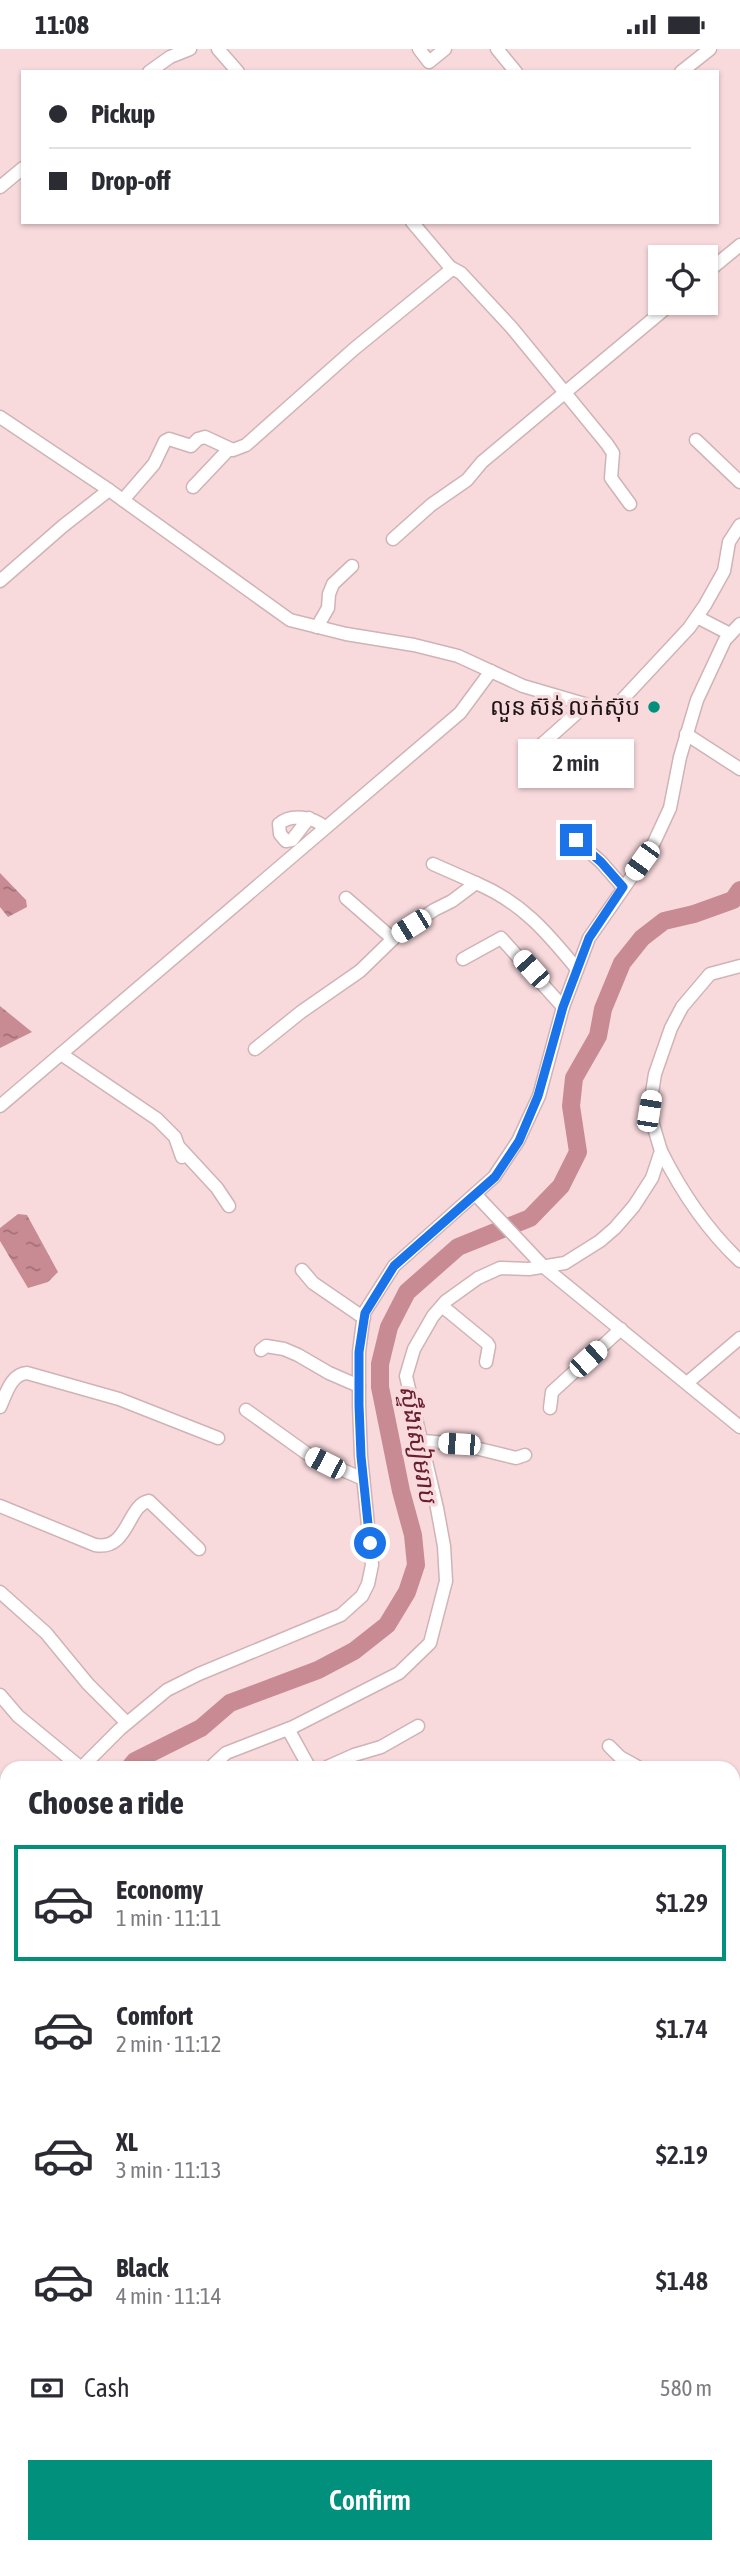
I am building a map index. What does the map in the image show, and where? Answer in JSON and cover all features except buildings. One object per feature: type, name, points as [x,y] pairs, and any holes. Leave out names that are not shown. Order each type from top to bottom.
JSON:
[{"type":"street","points":[[152,70],[170,57],[190,49]]},
{"type":"street","points":[[218,49],[235,70]]},
{"type":"street","points":[[419,49],[433,67],[446,49]]},
{"type":"street","points":[[498,49],[514,70]]},
{"type":"street","points":[[684,70],[710,49]]},
{"type":"street","points":[[0,187],[21,170]]},
{"type":"street","points":[[414,224],[452,269],[460,272],[512,328],[614,453],[611,478],[630,504]]},
{"type":"street","points":[[718,263],[740,245]]},
{"type":"street","points":[[122,500],[154,464],[165,441],[169,439],[191,446],[198,439],[205,437],[237,450],[246,445],[354,349],[452,269]]},
{"type":"street","points":[[393,539],[431,505],[467,480],[482,462],[657,315]]},
{"type":"street","points":[[0,417],[109,490],[279,615],[346,634],[414,645],[458,656],[523,686],[605,710],[620,702],[697,617],[719,580],[729,542],[740,525]]},
{"type":"street","points":[[696,440],[740,482]]},
{"type":"street","points":[[193,487],[229,449]]},
{"type":"street","points":[[0,581],[109,490]]},
{"type":"street","points":[[317,627],[328,608],[333,584],[352,566]]},
{"type":"street","points":[[697,617],[730,634]]},
{"type":"street","points":[[87,1761],[167,1690],[341,1615],[358,1601],[368,1584],[372,1565],[363,1479],[359,1386],[359,1352],[364,1318],[373,1297],[394,1266],[495,1177],[519,1141],[542,1084],[563,1007],[589,938],[651,849],[670,808],[696,701],[730,634],[740,624]]},
{"type":"street","points":[[0,1106],[460,713],[491,671]]},
{"type":"street","points":[[532,753],[586,705]]},
{"type":"street","points":[[686,734],[740,769]]},
{"type":"street","points":[[309,818],[324,827]]},
{"type":"street","points":[[576,840],[601,862],[623,887]]},
{"type":"street","points":[[433,864],[506,897],[521,908],[577,968]]},
{"type":"street","points":[[255,1049],[289,1021],[360,971],[393,939],[476,883]]},
{"type":"street","points":[[346,898],[393,939]]},
{"type":"street","points":[[463,960],[501,938],[563,1007]]},
{"type":"street","points":[[740,966],[710,974],[682,1007],[671,1028],[655,1074],[649,1111],[662,1151],[687,1197],[718,1238],[740,1261]]},
{"type":"street","points":[[61,1054],[157,1119],[175,1137],[181,1152],[217,1188],[229,1206]]},
{"type":"street","points":[[217,1761],[226,1753],[288,1729],[399,1673],[430,1643],[446,1581],[444,1546],[423,1441],[406,1376],[414,1349],[433,1316],[478,1277],[500,1268],[565,1263],[615,1228],[634,1206],[652,1178],[662,1151]]},
{"type":"street","points":[[476,1195],[540,1263],[740,1427]]},
{"type":"street","points":[[302,1270],[313,1283],[364,1318]]},
{"type":"street","points":[[442,1306],[487,1343],[489,1346],[486,1362]]},
{"type":"street","points":[[550,1408],[552,1392],[621,1329]]},
{"type":"street","points":[[687,1383],[740,1338]]},
{"type":"street","points":[[261,1350],[266,1346],[284,1349],[359,1386]]},
{"type":"street","points":[[0,1407],[13,1379],[21,1373],[27,1373],[119,1399],[218,1438]]},
{"type":"street","points":[[246,1410],[309,1455],[363,1479]]},
{"type":"street","points":[[423,1441],[459,1444],[516,1458],[525,1455]]},
{"type":"street","points":[[0,1506],[95,1545],[104,1546],[119,1538],[141,1504],[149,1501],[199,1549]]},
{"type":"street","points":[[0,1592],[46,1633],[88,1684],[127,1723]]},
{"type":"street","points":[[0,1695],[18,1716],[74,1761]]},
{"type":"street","points":[[340,1761],[381,1747],[418,1727]]},
{"type":"street","points":[[288,1729],[306,1761]]},
{"type":"street","points":[[609,1746],[627,1761]]},
{"type":"water","points":[[0,873],[26,900],[27,907],[8,917],[0,907]]},
{"type":"water","points":[[0,1006],[32,1032],[0,1048]]},
{"type":"water","points":[[18,1214],[27,1215],[58,1272],[48,1282],[28,1288],[0,1241],[0,1228]]},
{"type":"waterway","name":"ស្ទឹងសៀមរាប","points":[[135,1761],[201,1728],[230,1703],[318,1670],[354,1651],[387,1625],[407,1592],[416,1565],[413,1535],[401,1491],[380,1387],[380,1364],[389,1327],[407,1292],[458,1247],[530,1218],[561,1186],[578,1152],[571,1106],[574,1078],[598,1036],[603,1009],[622,963],[642,938],[664,921],[733,900],[740,890]]},
{"type":"place","name":"លួន ស៊ន់ លក់ស៊ុប","points":[[654,707]]},
{"type":"route","points":[[370,1543],[359,1405],[359,1352],[365,1313],[394,1266],[495,1177],[519,1141],[538,1096],[554,1048],[563,1007],[589,938],[623,887],[601,862],[576,840]]}]
